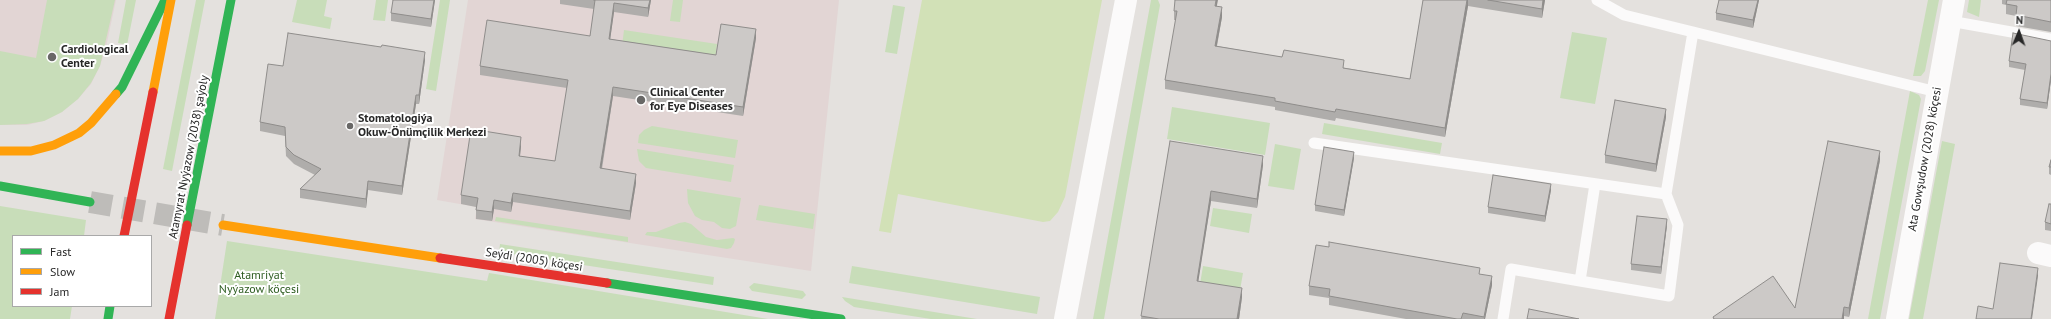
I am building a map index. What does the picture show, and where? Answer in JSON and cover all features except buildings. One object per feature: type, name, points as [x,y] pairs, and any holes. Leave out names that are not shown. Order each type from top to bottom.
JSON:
[{"type":"street","points":[[0,150],[31,151],[54,145],[79,133],[91,123],[122,87],[164,0]]},
{"type":"street","points":[[124,235],[171,0]]},
{"type":"street","name":"Atamyrat Nyýazow (2038) şaýoly","points":[[169,319],[231,0]]},
{"type":"street","points":[[1065,319],[1126,0]]},
{"type":"street","name":"Ata Gowşudow (2028) köçesi","points":[[1897,319],[1954,0]]},
{"type":"street","points":[[0,186],[90,202]]},
{"type":"street","name":"Seýdi (2005) köçesi","points":[[223,225],[841,319]]},
{"type":"street","points":[[108,319],[110,307]]},
{"type":"lane","points":[[1597,0],[1624,15],[1937,92]]},
{"type":"lane","points":[[1950,21],[2051,39]]},
{"type":"lane","points":[[1503,319],[1511,269],[1669,296],[1678,225],[1666,194],[1693,32]]},
{"type":"lane","points":[[1314,143],[1666,194]]},
{"type":"lane","points":[[1580,281],[1595,184]]},
{"type":"shaded area","name":"Cardiological Center","points":[[0,0],[116,0],[106,47],[100,66],[91,84],[78,99],[62,112],[44,121],[27,125],[0,125]]},
{"type":"shaded area","name":"Clinical Center for Eye Diseases","points":[[468,0],[839,0],[811,271],[475,219],[477,207],[437,200]]},
{"type":"green space","name":"Cardiological Center","points":[[47,0],[115,0],[100,66],[91,83],[78,99],[62,112],[44,121],[27,124],[0,125],[0,51],[36,58]]},
{"type":"green space","points":[[126,0],[136,0],[127,45],[118,43]]},
{"type":"green space","points":[[196,0],[205,0],[172,171],[163,169]]},
{"type":"green space","points":[[297,0],[327,0],[324,16],[332,18],[330,29],[292,22]]},
{"type":"green space","points":[[376,0],[388,0],[385,21],[373,20]]},
{"type":"green space","points":[[440,0],[450,0],[436,91],[426,89]]},
{"type":"green space","points":[[673,0],[683,0],[680,22],[670,21]]},
{"type":"green space","points":[[922,0],[1102,0],[1065,197],[1058,212],[1050,221],[1043,222],[898,194],[891,233],[879,231]]},
{"type":"green space","points":[[1151,0],[1158,0],[1160,5],[1104,319],[1093,319]]},
{"type":"green space","points":[[1928,0],[1939,0],[1925,71],[1921,76],[1913,76]]},
{"type":"green space","points":[[1969,0],[1981,0],[1979,17],[1967,12]]},
{"type":"green space","points":[[893,5],[905,7],[897,54],[885,52]]},
{"type":"green space","points":[[624,30],[717,44],[715,60],[622,46]]},
{"type":"green space","points":[[1572,32],[1607,38],[1595,104],[1560,98]]},
{"type":"green space","points":[[1910,91],[1919,95],[1921,99],[1880,319],[1868,319]]},
{"type":"green space","points":[[1172,107],[1270,123],[1265,155],[1167,139]]},
{"type":"green space","points":[[1324,123],[1442,143],[1440,154],[1322,134]]},
{"type":"green space","points":[[652,126],[738,140],[735,158],[638,143],[639,135],[644,130]]},
{"type":"green space","points":[[1942,141],[1955,144],[1923,319],[1909,319]]},
{"type":"green space","points":[[1275,144],[1301,149],[1294,190],[1268,186]]},
{"type":"green space","points":[[637,149],[734,165],[731,182],[646,168],[639,161]]},
{"type":"green space","points":[[687,189],[741,198],[736,226],[730,229],[722,228],[714,222],[702,220],[695,216],[688,203]]},
{"type":"green space","points":[[759,205],[815,214],[813,229],[756,220]]},
{"type":"green space","points":[[0,206],[86,220],[84,235],[12,235],[12,307],[72,307],[70,319],[0,319]]},
{"type":"green space","points":[[1213,208],[1252,214],[1249,233],[1210,226]]},
{"type":"green space","points":[[496,217],[628,237],[628,242],[495,221]]},
{"type":"green space","points":[[685,222],[691,224],[706,237],[717,240],[733,238],[735,239],[734,243],[731,248],[727,249],[645,235],[647,232],[656,232]]},
{"type":"green space","name":"Atamriyat Nyýazow köçesi","points":[[227,241],[487,281],[489,273],[768,319],[215,319]]},
{"type":"green space","points":[[500,244],[714,277],[713,285],[499,252]]},
{"type":"green space","points":[[852,266],[1040,297],[1037,314],[849,283]]},
{"type":"green space","points":[[1203,266],[1243,273],[1240,290],[1200,284]]},
{"type":"green space","points":[[754,283],[803,291],[806,295],[802,299],[752,291],[749,287]]},
{"type":"green space","points":[[842,297],[977,319],[931,319],[854,307]]},
{"type":"tunnel","points":[[90,202],[223,225]]},
{"type":"traffic: fast","points":[[116,94],[122,87],[165,0]]},
{"type":"traffic: fast","points":[[187,225],[231,0]]},
{"type":"traffic: fast","points":[[0,186],[90,202]]},
{"type":"traffic: fast","points":[[607,283],[841,319]]},
{"type":"traffic: fast","points":[[108,319],[110,307]]},
{"type":"traffic: slow","points":[[153,92],[171,0]]},
{"type":"traffic: slow","points":[[0,151],[31,151],[54,145],[79,133],[91,123],[116,94]]},
{"type":"traffic: slow","points":[[223,225],[440,258]]},
{"type":"traffic: jam","points":[[124,235],[153,92]]},
{"type":"traffic: jam","points":[[169,319],[187,225]]},
{"type":"traffic: jam","points":[[440,258],[607,283]]},
{"type":"place","name":"Cardiological Center","points":[[52,57]]},
{"type":"place","name":"Clinical Center for Eye Diseases","points":[[641,100]]},
{"type":"place","name":"Stomatologiýa Okuw-Önümçilik Merkezi","points":[[350,126]]}]
